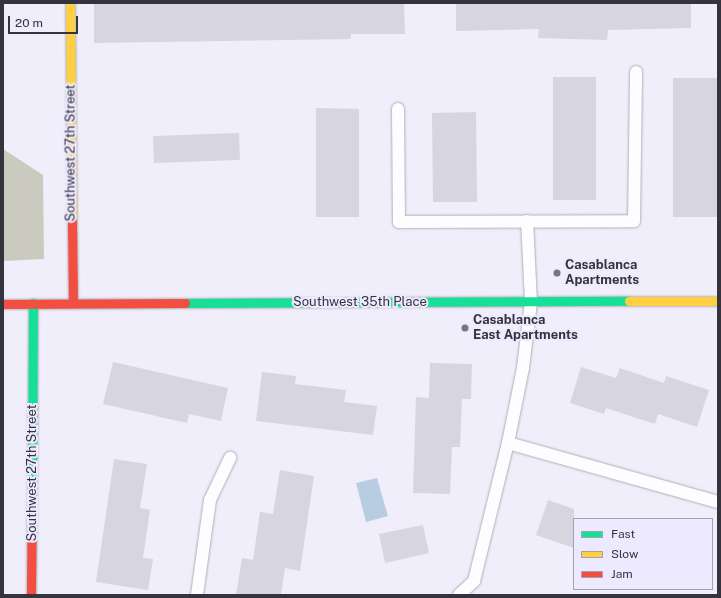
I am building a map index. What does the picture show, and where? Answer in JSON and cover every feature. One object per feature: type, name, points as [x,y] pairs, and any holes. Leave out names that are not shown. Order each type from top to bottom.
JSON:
[{"type":"street","name":"Southwest 27th Street","points":[[70,3],[73,303]]},
{"type":"street","name":"Southwest 35th Place","points":[[3,304],[718,301]]},
{"type":"street","name":"Southwest 27th Street","points":[[31,595],[33,303]]},
{"type":"lane","points":[[398,109],[399,222],[634,221],[636,72]]},
{"type":"lane","points":[[459,595],[474,581],[508,444],[524,368],[531,302],[527,222]]},
{"type":"lane","points":[[508,444],[718,502]]},
{"type":"lane","points":[[197,595],[210,500],[230,458]]},
{"type":"shaded area","points":[[3,149],[43,175],[44,259],[3,261]]},
{"type":"water","points":[[377,478],[388,516],[366,522],[356,483]]},
{"type":"building","points":[[404,3],[405,34],[351,34],[351,39],[94,43],[94,4]]},
{"type":"building","points":[[456,3],[691,3],[691,28],[608,30],[607,40],[538,38],[539,29],[456,31]]},
{"type":"building","points":[[553,77],[596,77],[596,200],[553,200]]},
{"type":"building","points":[[673,78],[717,78],[717,217],[673,217]]},
{"type":"building","points":[[316,108],[359,109],[359,217],[316,217]]},
{"type":"building","points":[[476,112],[477,202],[433,202],[432,113]]},
{"type":"building","points":[[239,133],[240,160],[154,163],[153,136]]},
{"type":"building","points":[[113,362],[228,388],[221,421],[189,414],[187,423],[103,404]]},
{"type":"building","points":[[430,363],[472,364],[471,399],[462,399],[460,447],[452,447],[450,494],[413,493],[416,397],[429,398]]},
{"type":"building","points":[[581,367],[616,378],[620,368],[664,383],[666,376],[709,390],[697,427],[658,414],[655,424],[606,408],[604,414],[570,403]]},
{"type":"building","points":[[262,372],[296,376],[295,384],[346,390],[344,402],[377,406],[373,435],[256,421]]},
{"type":"building","points":[[114,459],[147,464],[140,508],[150,510],[143,558],[153,559],[148,590],[96,582]]},
{"type":"building","points":[[280,470],[314,476],[300,571],[285,568],[281,595],[236,595],[242,558],[253,560],[260,512],[273,514]]},
{"type":"building","points":[[548,500],[574,509],[573,548],[536,535]]},
{"type":"building","points":[[423,525],[429,553],[385,563],[379,534]]},
{"type":"traffic: fast","points":[[185,303],[629,301]]},
{"type":"traffic: fast","points":[[32,490],[33,303]]},
{"type":"traffic: slow","points":[[70,3],[72,221]]},
{"type":"traffic: slow","points":[[629,301],[718,301]]},
{"type":"traffic: jam","points":[[72,221],[73,303]]},
{"type":"traffic: jam","points":[[3,304],[185,303]]},
{"type":"traffic: jam","points":[[31,595],[32,490]]},
{"type":"place","name":"Casablanca Apartments","points":[[557,273]]},
{"type":"place","name":"Casablanca East Apartments","points":[[465,328]]}]
